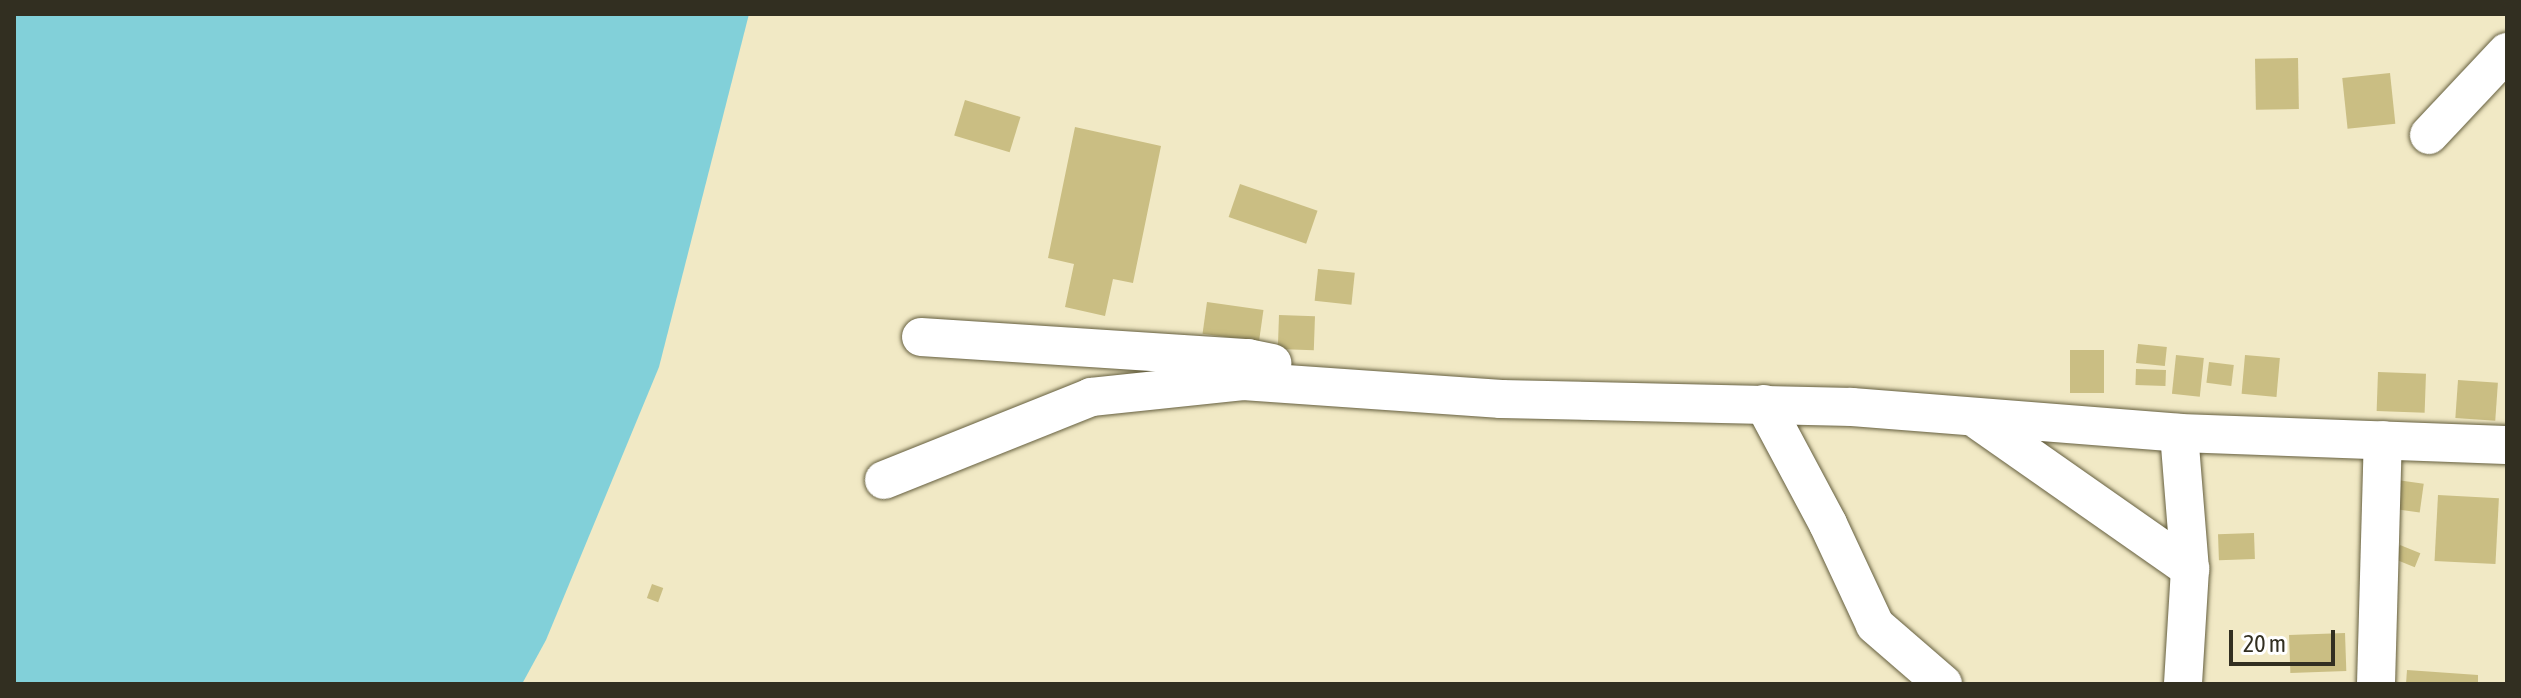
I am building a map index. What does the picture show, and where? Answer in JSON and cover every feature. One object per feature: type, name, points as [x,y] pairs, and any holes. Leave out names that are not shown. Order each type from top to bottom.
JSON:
[{"type":"street","points":[[2429,135],[2507,52]]},
{"type":"street","points":[[921,337],[1248,358],[1416,393]]},
{"type":"street","points":[[884,480],[1091,397],[1243,381],[1416,393],[1852,407],[2179,433],[2507,445]]},
{"type":"street","points":[[1764,404],[1828,524],[1875,625],[1943,684]]},
{"type":"street","points":[[1978,419],[2190,569]]},
{"type":"street","points":[[2179,433],[2190,569],[2183,684]]},
{"type":"street","points":[[2376,684],[2383,440]]},
{"type":"water","points":[[14,14],[749,14],[659,367],[546,640],[522,684],[14,684]]},
{"type":"building","points":[[2298,58],[2299,109],[2256,110],[2255,59]]},
{"type":"building","points":[[2390,73],[2395,124],[2348,129],[2342,78]]},
{"type":"building","points":[[965,100],[1020,117],[1010,152],[954,135]]},
{"type":"building","points":[[1075,127],[1161,146],[1133,283],[1113,279],[1105,316],[1065,307],[1074,264],[1048,258]]},
{"type":"building","points":[[1240,184],[1318,211],[1306,244],[1229,217]]},
{"type":"building","points":[[1318,269],[1355,273],[1351,305],[1315,301]]},
{"type":"building","points":[[1207,302],[1263,310],[1259,342],[1203,334]]},
{"type":"building","points":[[1279,315],[1315,316],[1314,350],[1278,349]]},
{"type":"building","points":[[2138,344],[2167,347],[2165,366],[2136,363]]},
{"type":"building","points":[[2070,350],[2104,350],[2104,393],[2070,393]]},
{"type":"building","points":[[2176,355],[2204,358],[2200,397],[2172,394]]},
{"type":"building","points":[[2245,355],[2280,358],[2276,397],[2242,394]]},
{"type":"building","points":[[2209,362],[2234,365],[2231,386],[2206,383]]},
{"type":"building","points":[[2136,369],[2166,370],[2165,386],[2135,385]]},
{"type":"building","points":[[2378,372],[2426,374],[2425,413],[2377,411]]},
{"type":"building","points":[[2458,380],[2498,383],[2495,421],[2455,418]]},
{"type":"building","points":[[2397,480],[2424,484],[2420,512],[2393,509]]},
{"type":"building","points":[[2438,495],[2499,498],[2495,564],[2435,561]]},
{"type":"building","points":[[2254,533],[2255,559],[2219,560],[2218,534]]},
{"type":"building","points":[[2400,545],[2420,553],[2415,567],[2394,559]]},
{"type":"building","points":[[652,584],[663,588],[658,602],[647,598]]},
{"type":"building","points":[[2345,633],[2346,671],[2290,673],[2289,635]]},
{"type":"building","points":[[2407,670],[2478,675],[2478,684],[2406,684]]}]
